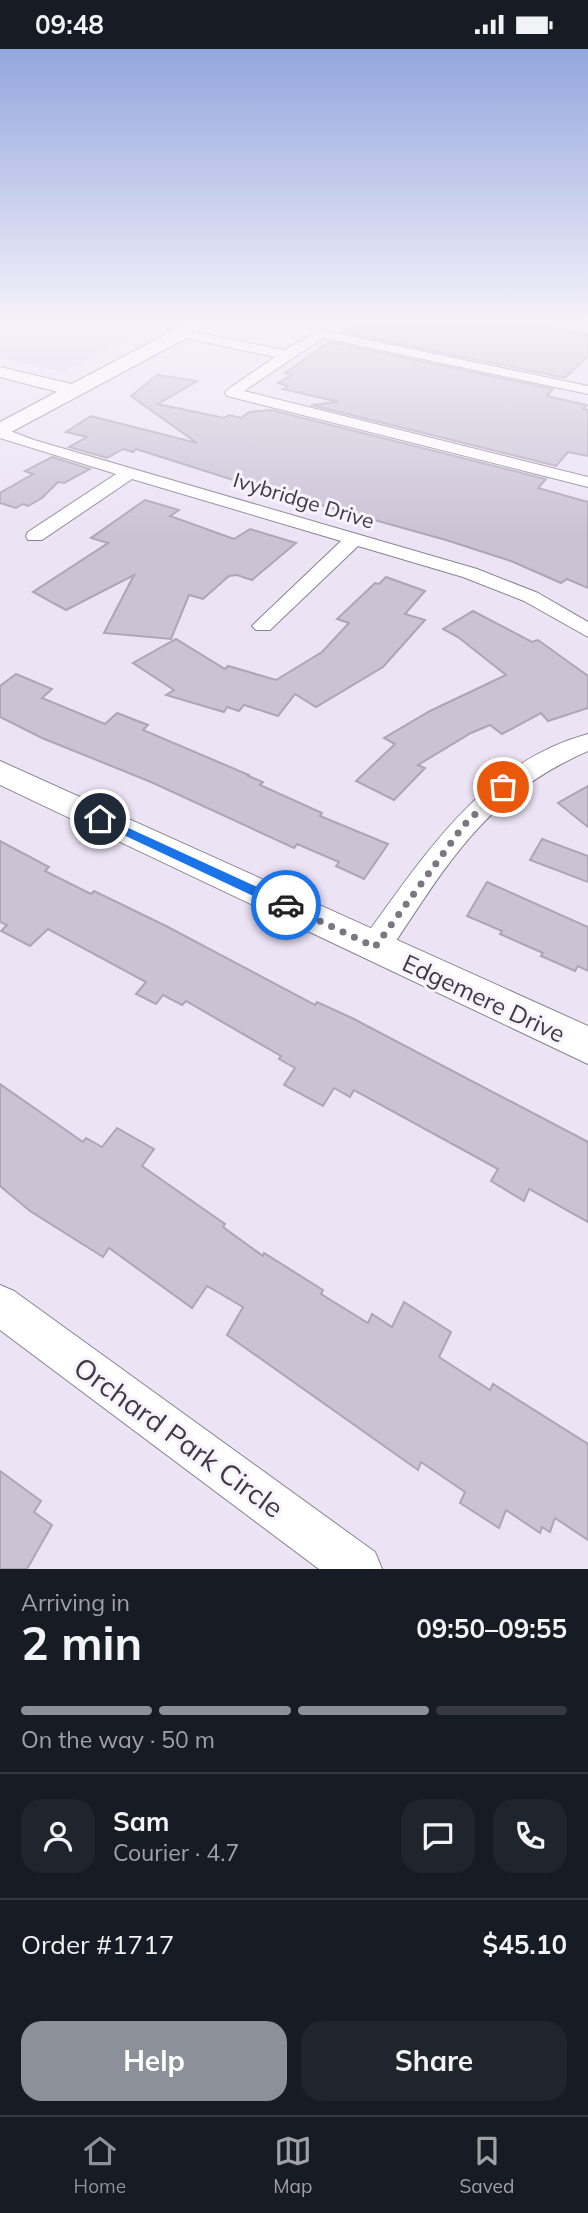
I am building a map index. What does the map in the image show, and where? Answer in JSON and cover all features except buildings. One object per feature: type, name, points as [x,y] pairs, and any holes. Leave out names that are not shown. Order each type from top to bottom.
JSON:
[{"type":"main road","points":[[0,431],[70,394]]},
{"type":"street","points":[[236,394],[588,482]]},
{"type":"street","name":"Ivybridge Drive","points":[[0,431],[29,443],[470,573],[518,592],[588,631]]},
{"type":"street","points":[[35,536],[131,472]]},
{"type":"street","points":[[263,626],[355,538]]},
{"type":"street","points":[[375,947],[464,825],[503,787],[550,758],[588,742]]},
{"type":"street","name":"Edgemere Drive","points":[[0,772],[588,1046]]},
{"type":"street","name":"Orchard Park Circle","points":[[0,1305],[358,1569]]},
{"type":"way so far","points":[[286,905],[375,947],[464,825],[503,787]]},
{"type":"route","points":[[100,819],[286,905]]}]
